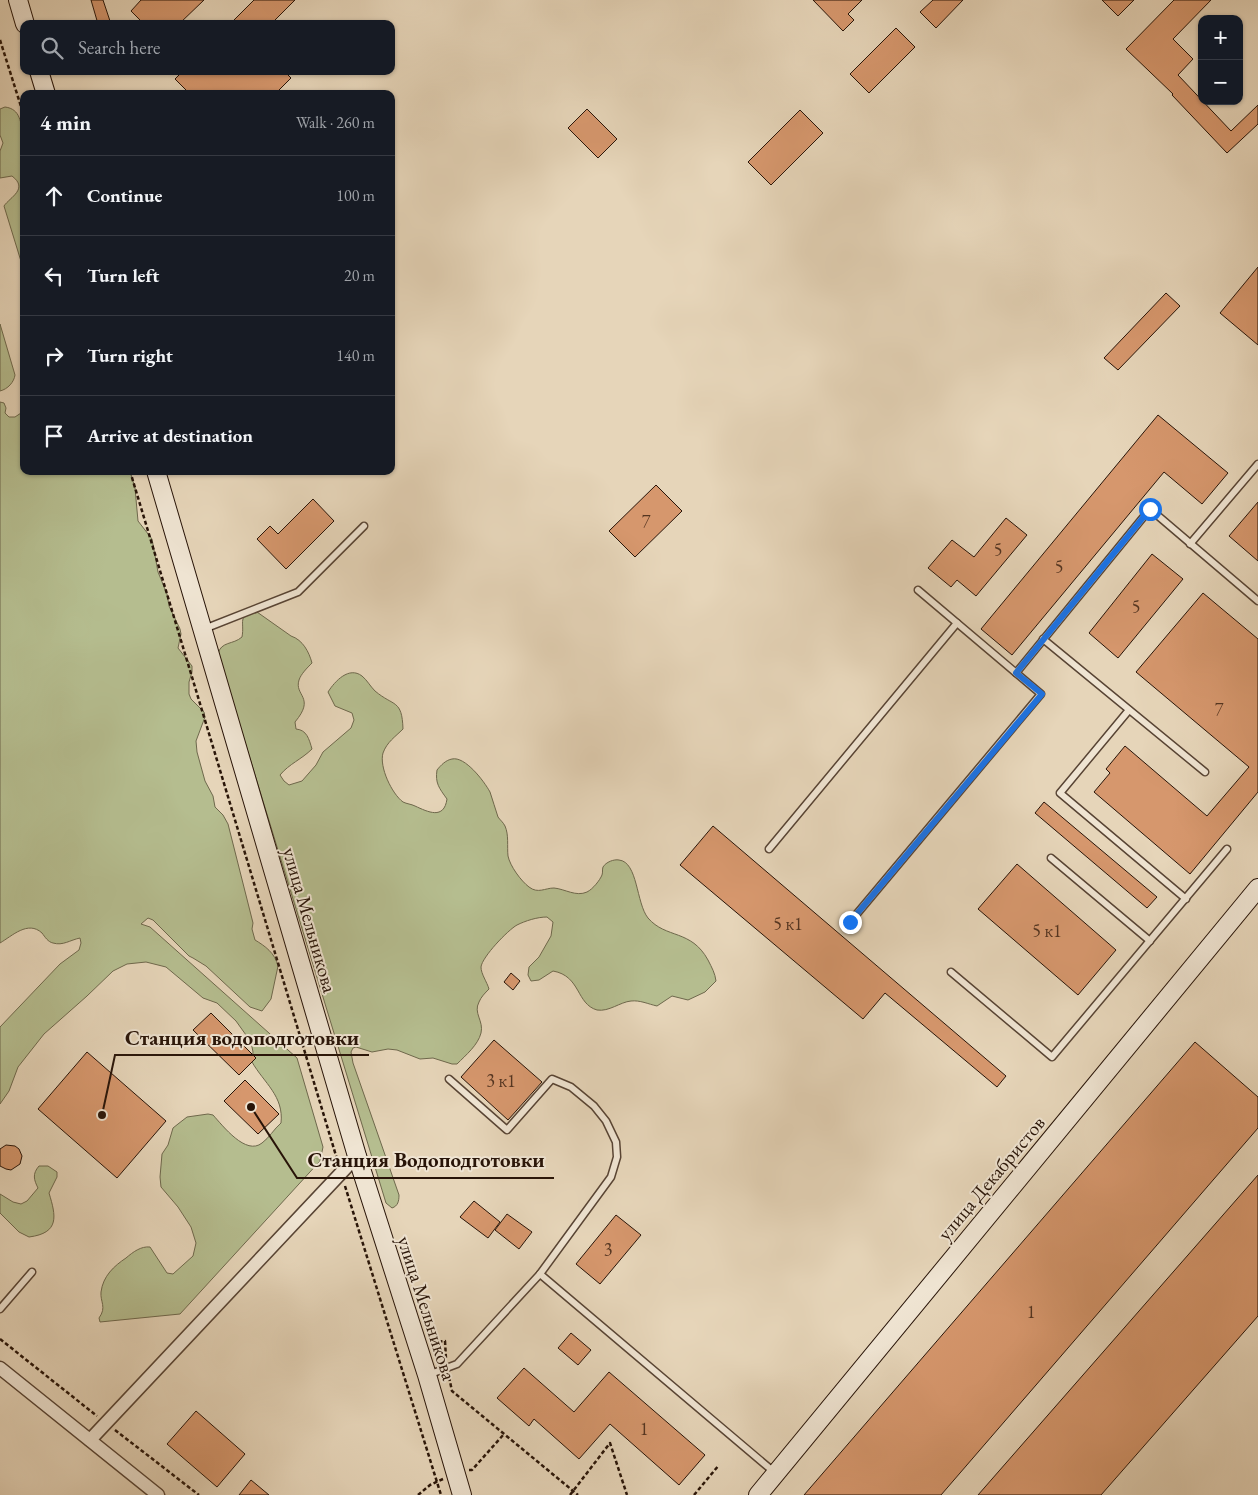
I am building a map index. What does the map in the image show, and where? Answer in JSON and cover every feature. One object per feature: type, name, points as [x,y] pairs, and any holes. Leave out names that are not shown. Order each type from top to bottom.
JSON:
[{"type":"street","points":[[20,1],[24,20]]},
{"type":"street","points":[[40,75],[45,90]]},
{"type":"street","name":"улица Мельникова","points":[[157,475],[357,1156],[427,1375],[462,1495]]},
{"type":"street","name":"улица Декабристов","points":[[758,1495],[1258,888]]},
{"type":"street","points":[[90,1440],[357,1156]]},
{"type":"street","points":[[0,1368],[158,1495]]},
{"type":"lane","points":[[1190,544],[1258,464]]},
{"type":"lane","points":[[1016,673],[1150,509],[1258,601]]},
{"type":"lane","points":[[203,630],[298,592],[364,526]]},
{"type":"lane","points":[[850,922],[1042,694],[918,590]]},
{"type":"lane","points":[[769,849],[957,623]]},
{"type":"lane","points":[[1043,640],[1205,772]]},
{"type":"lane","points":[[1129,710],[1060,793],[1186,898]]},
{"type":"lane","points":[[951,972],[1052,1057],[1227,849]]},
{"type":"lane","points":[[1051,858],[1150,941]]},
{"type":"lane","points":[[427,1375],[458,1364],[540,1274],[611,1177],[618,1157],[616,1142],[606,1121],[594,1106],[571,1087],[552,1079],[507,1130],[449,1079]]},
{"type":"lane","points":[[0,1309],[32,1272]]},
{"type":"lane","points":[[540,1274],[775,1473]]},
{"type":"path","points":[[0,40],[20,103]]},
{"type":"path","points":[[131,475],[341,1173],[441,1495]]},
{"type":"path","points":[[394,1346],[445,1341],[447,1368],[452,1391],[578,1495]]},
{"type":"path","points":[[570,1495],[610,1443],[627,1495]]},
{"type":"path","points":[[694,1495],[719,1465]]},
{"type":"green space","points":[[10,108],[17,114],[20,121],[20,258],[4,206],[17,192],[19,185],[12,176],[0,178],[0,151],[3,143],[0,135],[0,109]]},
{"type":"green space","points":[[0,324],[15,375],[10,385],[0,391]]},
{"type":"green space","points":[[0,402],[4,403],[5,413],[9,417],[15,417],[20,414],[20,475],[131,475],[135,488],[138,521],[152,539],[158,572],[167,594],[169,606],[180,629],[181,634],[178,648],[192,666],[189,694],[191,699],[204,712],[205,717],[196,741],[205,781],[213,796],[215,807],[228,824],[253,923],[252,929],[255,940],[266,947],[277,961],[278,966],[271,999],[262,1011],[250,1007],[206,966],[189,956],[153,920],[148,918],[141,924],[150,927],[297,1058],[323,1147],[320,1161],[180,1314],[100,1322],[99,1318],[103,1311],[102,1286],[113,1268],[143,1247],[150,1247],[167,1273],[173,1274],[193,1256],[196,1243],[191,1227],[178,1207],[161,1187],[162,1154],[168,1145],[173,1128],[187,1117],[213,1115],[235,1138],[249,1146],[256,1146],[265,1141],[281,1123],[281,1113],[276,1097],[252,1062],[251,1042],[236,1021],[217,1003],[203,998],[166,967],[146,962],[127,964],[113,971],[44,1034],[18,1067],[9,1091],[0,1104],[0,1027],[60,964],[79,950],[81,943],[80,938],[63,943],[53,943],[37,929],[31,928],[20,930],[0,943]]},
{"type":"green space","points":[[257,612],[299,640],[307,651],[312,663],[299,680],[298,685],[304,707],[295,722],[296,729],[303,731],[307,736],[312,749],[280,775],[289,785],[302,781],[316,765],[323,752],[351,728],[354,720],[352,713],[335,706],[328,692],[334,683],[343,676],[357,673],[375,691],[396,705],[401,713],[403,729],[387,746],[382,759],[387,780],[403,802],[435,813],[443,810],[447,799],[438,785],[437,770],[444,763],[452,759],[463,761],[479,776],[490,792],[498,817],[506,829],[509,860],[516,873],[526,884],[535,890],[554,888],[583,893],[594,887],[602,875],[603,867],[610,861],[619,860],[625,862],[633,875],[641,903],[648,918],[655,925],[694,943],[708,960],[716,978],[716,981],[705,992],[688,1000],[672,996],[657,1006],[631,1001],[606,1010],[597,1010],[585,1002],[574,984],[562,974],[553,971],[539,980],[531,981],[528,975],[529,967],[539,957],[551,936],[553,922],[547,917],[531,919],[517,925],[496,944],[482,963],[481,970],[489,989],[477,1006],[482,1029],[474,1046],[457,1064],[433,1058],[420,1059],[397,1050],[388,1049],[372,1052],[356,1047],[351,1052],[353,1063],[399,1195],[398,1203],[392,1208],[386,1203],[218,654],[222,647],[242,637],[244,617]]},
{"type":"green space","points":[[39,1166],[48,1166],[57,1172],[57,1177],[49,1193],[54,1216],[51,1227],[46,1232],[29,1237],[19,1232],[0,1213],[0,1194],[13,1202],[21,1204],[27,1201],[38,1188],[34,1177]]},
{"type":"building","points":[[91,0],[103,0],[110,20],[97,20]]},
{"type":"building","points":[[141,0],[204,0],[183,20],[140,20],[131,11]]},
{"type":"building","points":[[254,0],[295,0],[275,20],[234,20]]},
{"type":"building","points":[[813,0],[862,0],[848,14],[854,20],[843,31]]},
{"type":"building","points":[[933,0],[963,0],[936,28],[920,12]]},
{"type":"building","points":[[1102,0],[1134,0],[1118,16]]},
{"type":"building","points":[[1174,0],[1211,0],[1173,39],[1193,59],[1178,75],[1198,96],[1198,105],[1206,105],[1231,131],[1258,105],[1258,124],[1227,153],[1173,94],[1126,49]]},
{"type":"building","points":[[896,28],[915,47],[869,93],[850,74]]},
{"type":"building","points":[[179,75],[288,75],[291,78],[279,90],[186,90],[175,79]]},
{"type":"building","points":[[587,109],[617,139],[598,158],[568,128]]},
{"type":"building","points":[[800,110],[823,133],[771,185],[748,162]]},
{"type":"building","points":[[1258,267],[1258,345],[1220,313]]},
{"type":"building","points":[[1166,293],[1180,306],[1118,370],[1104,358]]},
{"type":"building","points":[[1158,415],[1228,473],[1202,504],[1164,472],[1012,655],[981,629]]},
{"type":"building","points":[[656,485],[682,511],[635,557],[609,531]]},
{"type":"building","points":[[313,499],[334,521],[286,569],[257,539],[270,526],[278,534]]},
{"type":"building","points":[[1258,502],[1258,561],[1229,536]]},
{"type":"building","points":[[1006,518],[1027,535],[976,596],[957,580],[951,587],[928,568],[952,540],[974,557]]},
{"type":"building","points":[[1152,554],[1183,579],[1118,658],[1089,633]]},
{"type":"building","points":[[1203,593],[1258,639],[1258,792],[1190,874],[1094,792],[1110,773],[1106,769],[1125,746],[1207,816],[1249,767],[1136,672]]},
{"type":"building","points":[[1044,802],[1157,897],[1147,908],[1035,813]]},
{"type":"building","points":[[713,826],[1006,1076],[997,1087],[885,993],[863,1019],[680,865]]},
{"type":"building","points":[[1017,864],[1116,950],[1078,995],[978,909]]},
{"type":"building","points":[[511,973],[520,981],[513,990],[504,982]]},
{"type":"building","points":[[211,1013],[256,1058],[239,1075],[193,1030]]},
{"type":"building","points":[[494,1040],[542,1082],[508,1120],[461,1077]]},
{"type":"building","points":[[1195,1042],[1258,1097],[1258,1128],[941,1495],[804,1495]]},
{"type":"building","points":[[87,1052],[166,1121],[117,1178],[38,1109]]},
{"type":"building","points":[[245,1080],[279,1114],[258,1134],[224,1101]]},
{"type":"building","points":[[6,1145],[15,1146],[19,1149],[22,1156],[20,1164],[11,1170],[0,1166],[0,1149]]},
{"type":"building","points":[[1258,1175],[1258,1316],[1101,1495],[978,1495]]},
{"type":"building","points":[[474,1201],[500,1222],[488,1238],[460,1217]]},
{"type":"building","points":[[507,1214],[532,1232],[519,1249],[495,1230]]},
{"type":"building","points":[[616,1215],[641,1235],[600,1284],[576,1264]]},
{"type":"building","points":[[571,1333],[591,1350],[578,1365],[558,1348]]},
{"type":"building","points":[[524,1368],[574,1412],[609,1372],[705,1455],[679,1485],[610,1424],[579,1459],[534,1419],[529,1426],[497,1398]]},
{"type":"building","points":[[196,1411],[245,1454],[217,1487],[167,1444]]},
{"type":"building","points":[[251,1480],[269,1495],[239,1495]]},
{"type":"place","name":"Станция Водоподготовки","points":[[251,1107]]},
{"type":"place","name":"Станция водоподготовки","points":[[102,1115]]},
{"type":"route","points":[[850,922],[1042,694],[1016,673],[1150,509]]}]
